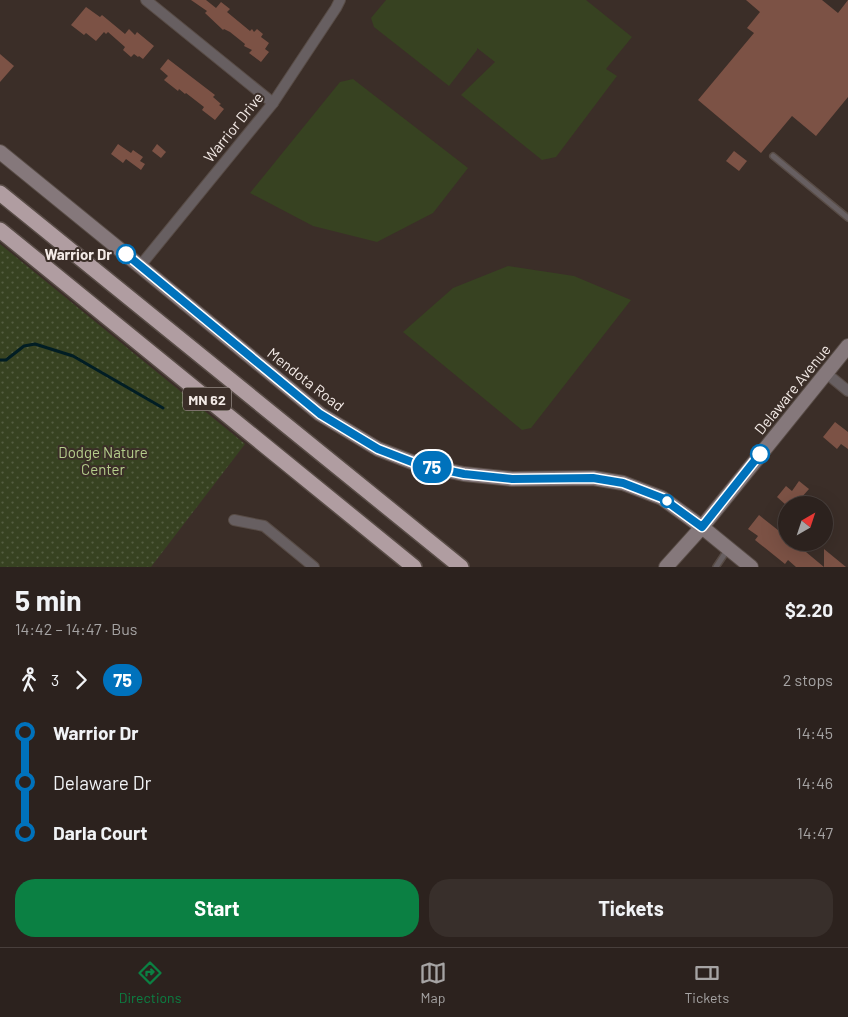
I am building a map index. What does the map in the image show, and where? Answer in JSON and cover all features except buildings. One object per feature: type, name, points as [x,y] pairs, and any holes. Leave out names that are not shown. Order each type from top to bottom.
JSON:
[{"type":"highway","name":"MN 62","points":[[0,194],[462,567]]},
{"type":"highway","name":"MN 62","points":[[0,230],[414,567]]},
{"type":"street","points":[[146,0],[273,103]]},
{"type":"street","name":"Warrior Drive","points":[[140,266],[273,103],[340,0]]},
{"type":"street","name":"Mendota Road","points":[[0,152],[320,414],[378,449],[417,464],[464,474],[512,479],[593,478],[623,483],[662,498],[702,527],[751,567]]},
{"type":"street","name":"Delaware Avenue","points":[[666,567],[702,527],[848,346]]},
{"type":"street","points":[[826,373],[848,391]]},
{"type":"street","points":[[234,520],[264,526],[314,567]]},
{"type":"lane","points":[[773,156],[848,218]]},
{"type":"lane","points":[[716,567],[729,549]]},
{"type":"green space","points":[[386,0],[586,0],[632,37],[606,69],[617,76],[556,157],[542,160],[461,95],[495,62],[477,48],[449,86],[374,27],[371,18]]},
{"type":"green space","points":[[353,79],[468,168],[433,213],[377,242],[313,226],[250,193],[340,82]]},
{"type":"green space","name":"Dodge Nature Center","points":[[0,244],[245,444],[151,567],[0,567]]},
{"type":"green space","points":[[508,266],[574,276],[631,300],[531,428],[522,430],[403,332],[453,288]]},
{"type":"waterway","points":[[0,360],[6,360],[24,346],[35,344],[73,356],[163,408]]},
{"type":"bus line","name":"75","points":[[126,254],[320,414],[378,449],[417,464],[464,474],[512,479],[593,478],[623,483],[662,498],[702,527],[760,454]]},
{"type":"place","name":"Warrior Dr","points":[[126,254]]}]
